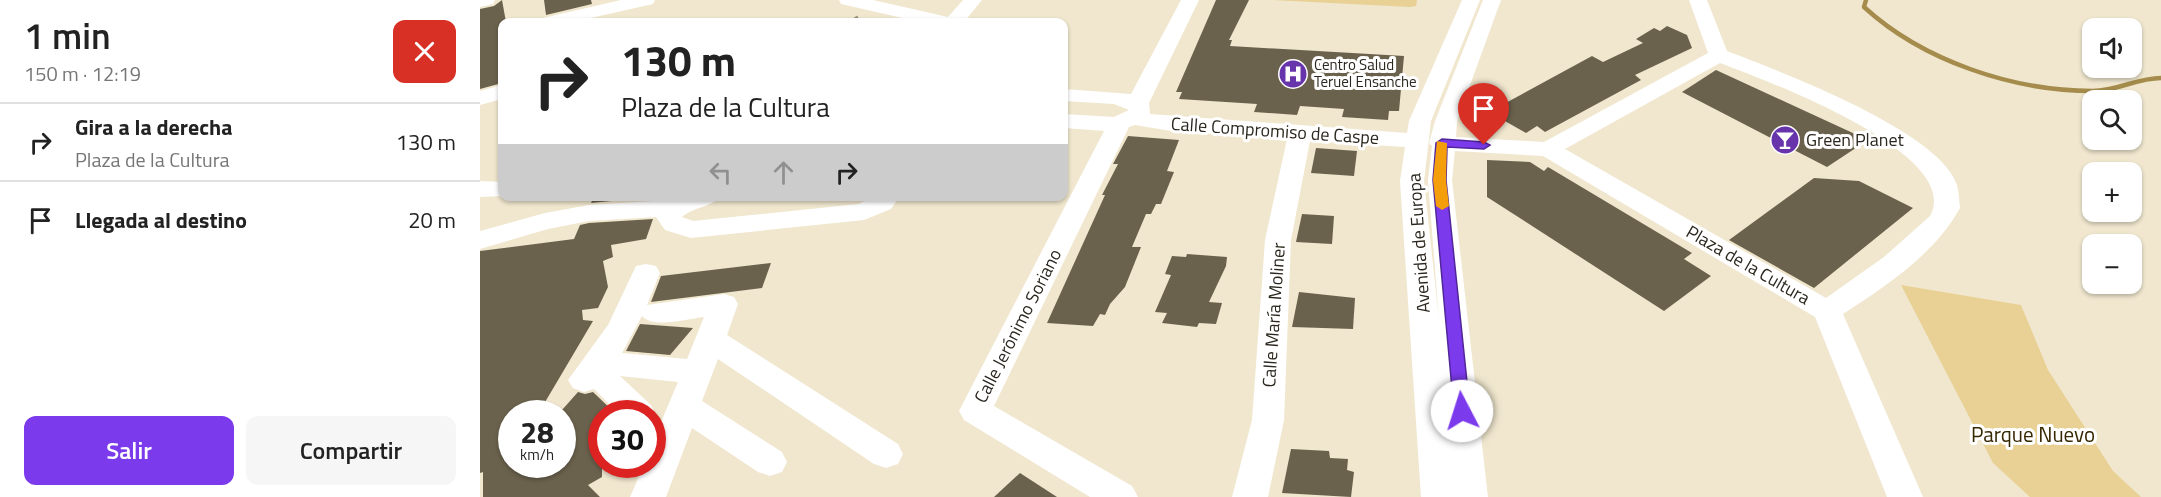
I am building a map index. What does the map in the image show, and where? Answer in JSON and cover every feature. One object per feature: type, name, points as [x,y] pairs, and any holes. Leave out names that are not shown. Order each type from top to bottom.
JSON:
[{"type":"street","points":[[480,2],[486,0]]},
{"type":"street","points":[[570,18],[646,0]]},
{"type":"street","points":[[848,0],[927,18]]},
{"type":"street","points":[[957,18],[973,0]]},
{"type":"street","name":"Calle Jerónimo Soriano","points":[[1120,497],[975,411],[1190,0]]},
{"type":"street","name":"Avenida de Europa","points":[[1470,497],[1440,180],[1429,142],[1432,89],[1471,0]]},
{"type":"street","name":"Avenida de Europa","points":[[1439,497],[1412,181],[1456,89],[1492,0]]},
{"type":"street","points":[[1548,149],[1719,55],[1698,0]]},
{"type":"street","name":"Plaza de la Cultura","points":[[1429,142],[1548,149],[1827,311],[1862,289],[1934,229],[1948,205],[1946,189],[1931,164],[1912,146],[1886,129],[1719,55]]},
{"type":"street","points":[[480,98],[498,93]]},
{"type":"street","points":[[1068,96],[1123,99],[1130,115],[1068,121]]},
{"type":"street","name":"Calle Compromiso de Caspe","points":[[1130,115],[1171,124],[1429,142]]},
{"type":"street","name":"Calle María Moliner","points":[[1250,497],[1268,420],[1278,240],[1300,133]]},
{"type":"street","points":[[480,189],[498,189]]},
{"type":"street","points":[[690,201],[669,217],[674,224],[691,230],[864,212],[884,201]]},
{"type":"street","points":[[480,240],[544,221],[589,213],[690,201]]},
{"type":"street","points":[[597,375],[631,314],[646,273]]},
{"type":"street","points":[[656,312],[724,304],[684,406],[666,428]]},
{"type":"street","points":[[1827,311],[1905,497]]},
{"type":"street","points":[[711,339],[886,454]]},
{"type":"street","points":[[597,375],[697,372]]},
{"type":"street","points":[[597,375],[625,400]]},
{"type":"street","points":[[684,406],[770,462]]},
{"type":"street","points":[[648,497],[652,478]]},
{"type":"green space","points":[[1272,0],[1417,0],[1416,6],[1410,7]]},
{"type":"green space","name":"Parque Nuevo","points":[[1901,285],[2021,305],[2048,370],[2113,471],[2141,497],[2030,497],[1993,463]]},
{"type":"building","points":[[502,0],[505,18],[498,18],[498,84],[480,89],[480,9],[494,6]]},
{"type":"building","points":[[544,0],[591,0],[592,4],[546,15]]},
{"type":"building","name":"Centro Salud Teruel Ensanche","points":[[1216,0],[1249,0],[1229,40],[1232,40],[1230,46],[1404,56],[1399,111],[1389,111],[1388,120],[1342,117],[1344,109],[1300,106],[1297,115],[1254,112],[1257,104],[1179,99],[1182,92],[1176,92]]},
{"type":"building","points":[[1667,26],[1687,35],[1692,48],[1635,75],[1641,80],[1545,132],[1537,126],[1526,133],[1489,112],[1592,56],[1603,62],[1643,43],[1636,39],[1654,28],[1660,31]]},
{"type":"building","points":[[1716,70],[1868,140],[1827,167],[1682,92]]},
{"type":"building","points":[[1128,136],[1179,140],[1167,171],[1174,172],[1161,204],[1156,204],[1151,214],[1146,214],[1132,247],[1141,247],[1125,287],[1110,304],[1105,315],[1100,314],[1093,326],[1047,323],[1105,195],[1102,195],[1118,164],[1113,164]]},
{"type":"building","points":[[1316,148],[1357,151],[1354,176],[1311,173]]},
{"type":"building","points":[[1487,160],[1530,162],[1544,171],[1548,167],[1692,253],[1684,259],[1711,276],[1664,311],[1487,197]]},
{"type":"building","points":[[1814,178],[1859,181],[1913,208],[1814,288],[1729,240]]},
{"type":"building","points":[[1302,214],[1334,216],[1332,244],[1296,242]]},
{"type":"building","points":[[653,219],[646,239],[611,245],[613,257],[603,261],[608,287],[598,308],[582,310],[583,320],[593,321],[546,400],[498,400],[498,478],[576,478],[576,400],[571,400],[578,392],[585,394],[593,392],[601,400],[588,400],[588,478],[600,478],[588,485],[600,497],[483,497],[483,472],[480,473],[480,251],[574,239],[580,225]]},
{"type":"building","points":[[1187,254],[1227,257],[1226,266],[1209,302],[1222,303],[1216,324],[1199,323],[1197,327],[1162,323],[1167,313],[1155,312],[1171,275],[1165,274],[1172,256],[1186,257]]},
{"type":"building","points":[[771,263],[762,288],[651,302],[661,276]]},
{"type":"building","points":[[1299,292],[1355,298],[1353,329],[1292,327]]},
{"type":"building","points":[[640,324],[693,328],[670,355],[626,351]]},
{"type":"building","points":[[1291,449],[1329,451],[1330,458],[1348,459],[1347,470],[1354,472],[1351,497],[1282,493]]},
{"type":"building","points":[[1020,473],[1057,497],[994,497]]},
{"type":"waterway","points":[[1866,0],[1864,7],[1913,43],[1941,57],[2001,79],[2063,90],[2093,91],[2161,78]]},
{"type":"slow traffic","points":[[1441,143],[1442,206]]},
{"type":"place","name":"Centro Salud Teruel Ensanche","points":[[1293,74]]},
{"type":"place","name":"Green Planet","points":[[1785,140]]},
{"type":"route","points":[[1462,411],[1440,180],[1442,143],[1484,145]]}]
